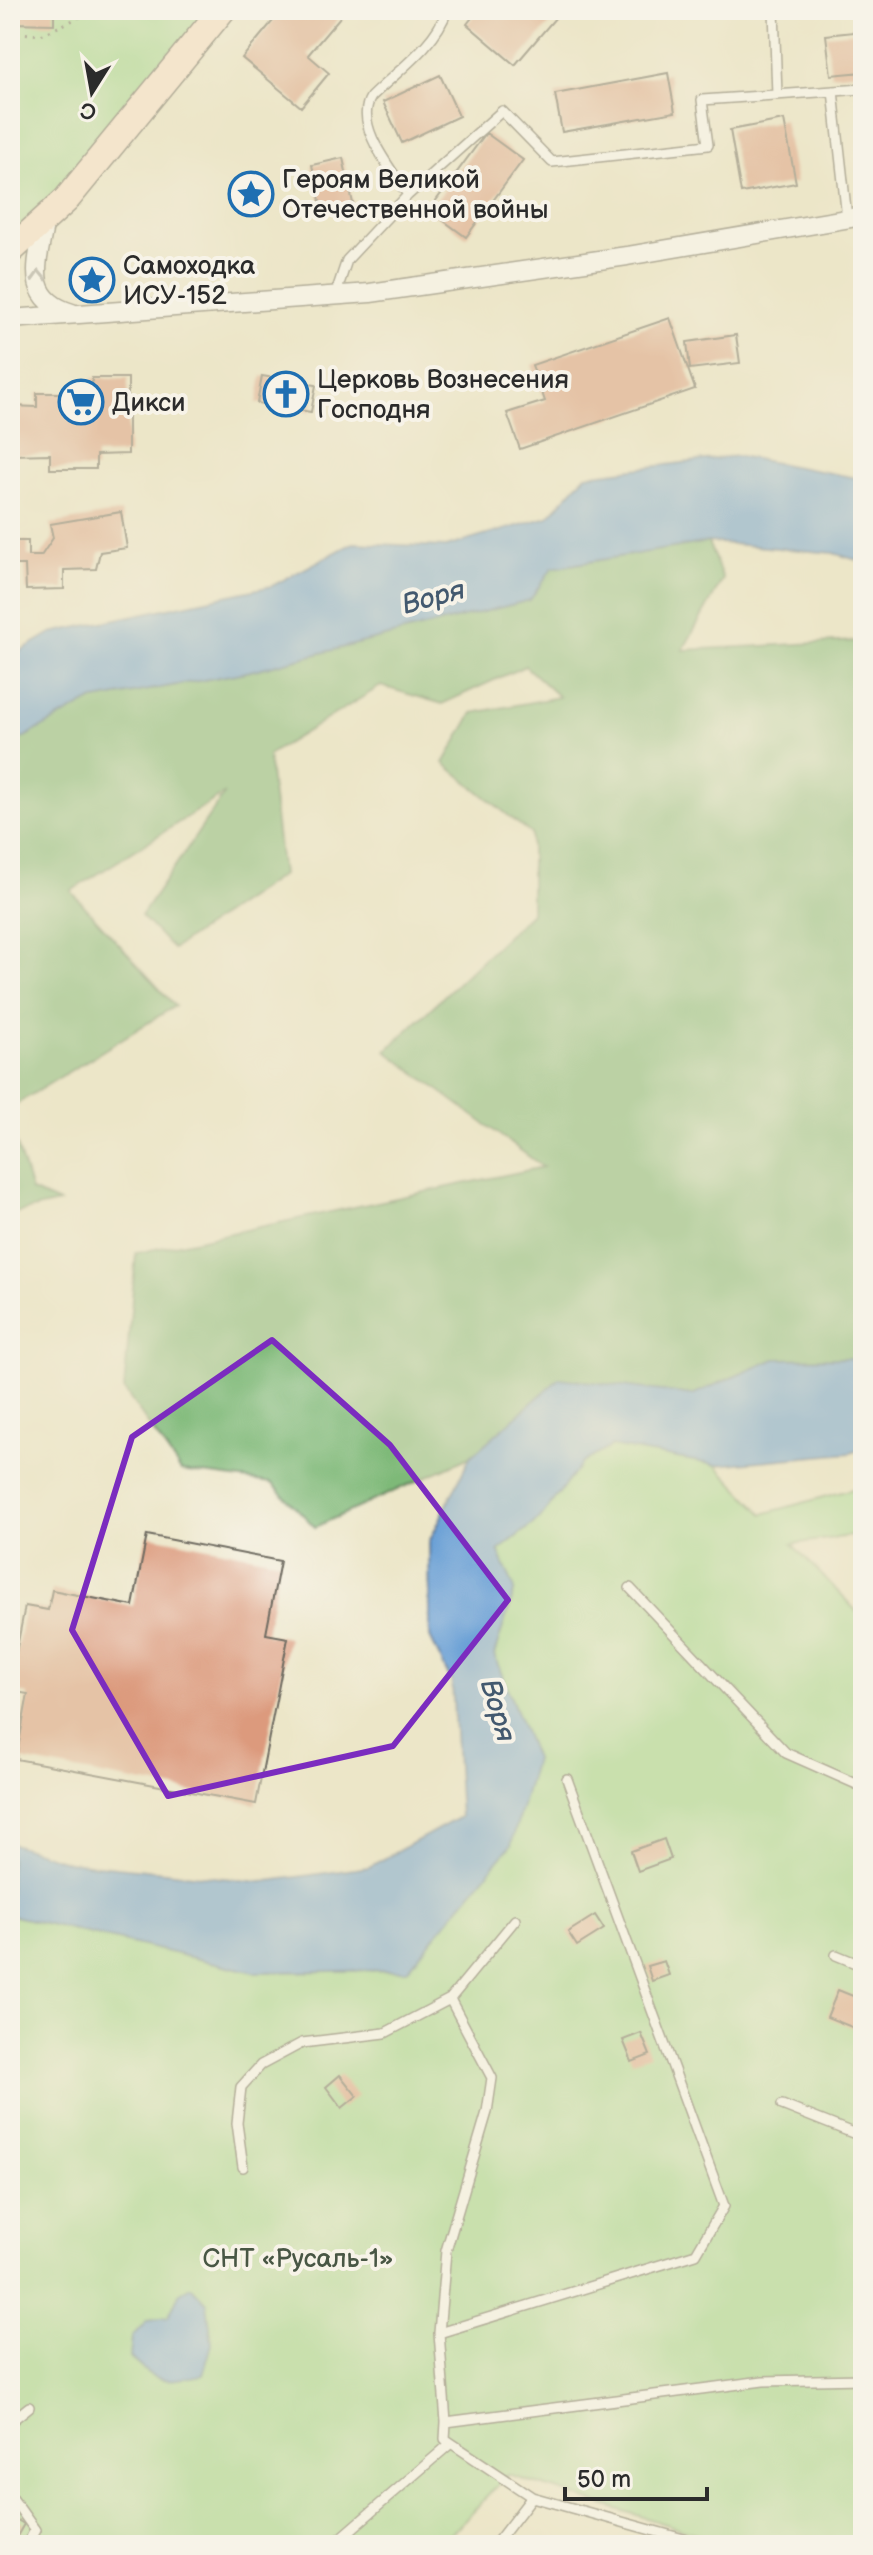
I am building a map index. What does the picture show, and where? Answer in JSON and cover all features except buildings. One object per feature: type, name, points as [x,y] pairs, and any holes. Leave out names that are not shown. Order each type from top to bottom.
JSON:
[{"type":"main road","points":[[10,251],[76,189],[222,10]]},
{"type":"street","points":[[10,319],[370,293],[627,256],[855,217]]},
{"type":"street","points":[[45,219],[36,278],[41,296],[56,308],[75,314]]},
{"type":"lane","points":[[408,195],[367,129],[365,106],[427,43],[447,10]]},
{"type":"lane","points":[[774,10],[777,95]]},
{"type":"lane","points":[[335,296],[347,260],[408,195],[502,111],[552,162],[708,145],[702,100],[863,89]]},
{"type":"lane","points":[[833,91],[855,217]]},
{"type":"lane","points":[[630,1588],[786,1753],[863,1787]]},
{"type":"lane","points":[[439,2333],[696,2254],[724,2206],[567,1779]]},
{"type":"lane","points":[[243,2167],[237,2123],[241,2087],[261,2065],[302,2043],[385,2033],[450,1999],[515,1920]]},
{"type":"lane","points":[[836,1955],[863,1966]]},
{"type":"lane","points":[[450,1999],[492,2078],[487,2112],[446,2251],[439,2333],[445,2439],[532,2497],[705,2545]]},
{"type":"lane","points":[[782,2105],[863,2137]]},
{"type":"lane","points":[[446,2422],[763,2381],[863,2379]]},
{"type":"lane","points":[[10,2422],[29,2407]]},
{"type":"lane","points":[[333,2545],[451,2443]]},
{"type":"lane","points":[[10,2495],[35,2530],[27,2545]]},
{"type":"lane","points":[[495,2545],[532,2497]]},
{"type":"path","points":[[10,32],[41,35],[95,10]]},
{"type":"highlighted area","points":[[272,1340],[390,1445],[508,1600],[393,1746],[168,1796],[72,1630],[132,1437]]},
{"type":"green space","points":[[10,10],[221,10],[10,251]]},
{"type":"green space","points":[[708,542],[723,579],[683,650],[857,641],[863,649],[863,1358],[775,1359],[692,1395],[560,1378],[470,1457],[315,1527],[272,1483],[181,1471],[124,1390],[136,1253],[543,1167],[386,1051],[531,913],[531,834],[444,763],[473,713],[559,697],[525,666],[442,704],[381,686],[268,755],[282,875],[173,949],[141,916],[225,793],[71,891],[175,1006],[10,1108],[10,745],[89,701],[246,672],[530,600],[551,568]]},
{"type":"green space","points":[[10,1122],[31,1191],[59,1203],[10,1214]]},
{"type":"green space","name":"СНТ «Русаль-1»","points":[[612,1446],[716,1465],[763,1514],[863,1486],[863,1539],[850,1536],[792,1544],[863,1618],[863,2545],[732,2545],[508,2475],[440,2545],[10,2545],[10,1915],[254,1972],[407,1970],[535,1759],[494,1655],[515,1589],[498,1551],[539,1519],[582,1463]]},
{"type":"water","name":"Воря","points":[[738,456],[863,479],[863,562],[833,553],[708,542],[552,568],[530,600],[246,672],[90,701],[10,745],[10,657],[51,633],[272,586],[353,543],[446,547],[548,517],[586,475]]},
{"type":"water","name":"Воря","points":[[863,1358],[863,1448],[851,1453],[716,1465],[612,1446],[582,1463],[539,1519],[498,1551],[515,1589],[494,1655],[535,1759],[511,1845],[407,1970],[254,1972],[10,1915],[10,1843],[69,1862],[261,1882],[369,1867],[460,1817],[452,1683],[430,1637],[429,1542],[470,1457],[560,1378],[692,1395],[775,1359]]},
{"type":"water","points":[[191,2286],[207,2303],[212,2344],[203,2375],[170,2380],[155,2377],[130,2357],[132,2337],[147,2320],[168,2317],[179,2294]]},
{"type":"place","name":"Героям Великой Отечественной войны","points":[[251,194]]},
{"type":"place","name":"Самоходка ИСУ-152","points":[[92,280]]},
{"type":"place","name":"Церковь Вознесения Господня","points":[[286,394]]},
{"type":"place","name":"Дикси","points":[[81,402]]}]
